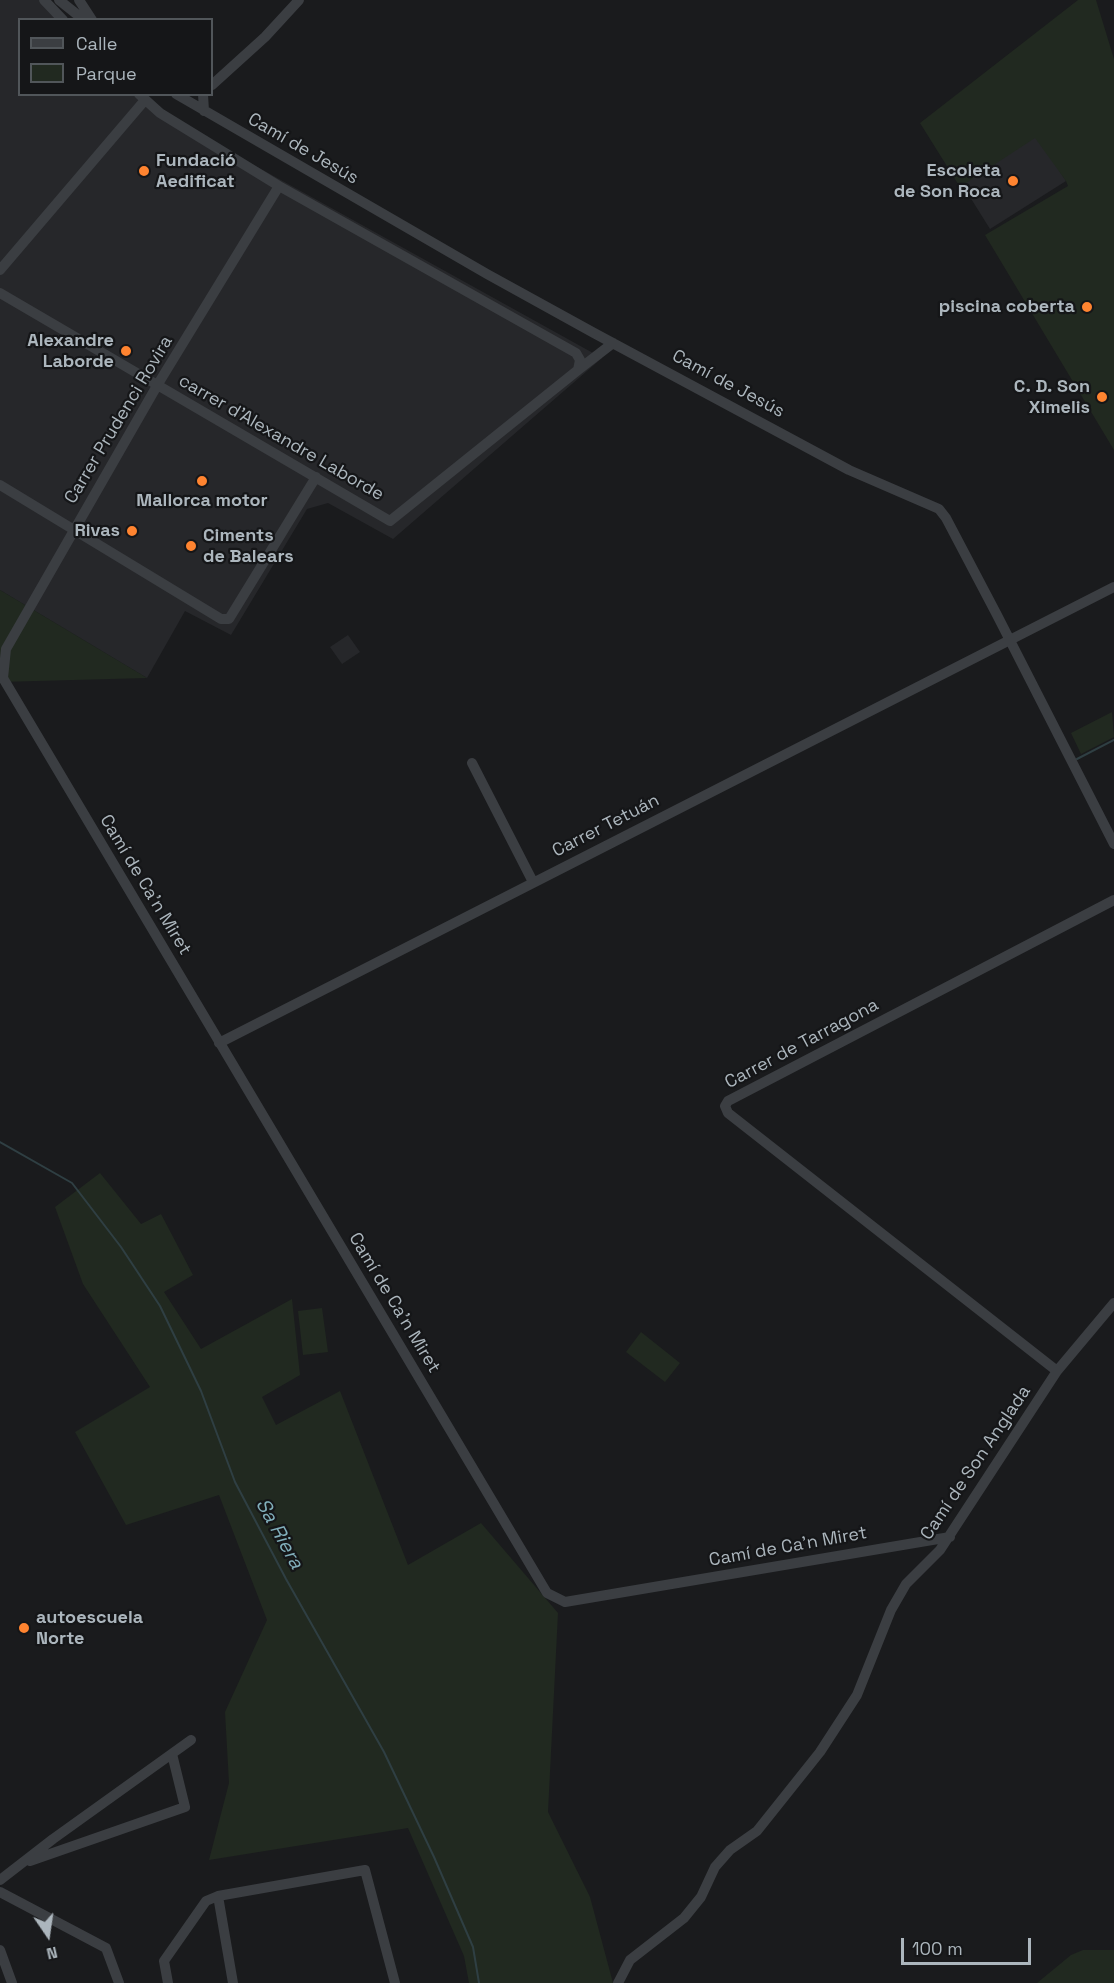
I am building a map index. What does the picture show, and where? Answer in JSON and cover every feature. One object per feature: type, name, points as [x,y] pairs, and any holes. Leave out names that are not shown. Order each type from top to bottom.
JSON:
[{"type":"street","points":[[44,0],[61,18]]},
{"type":"street","points":[[59,0],[82,18]]},
{"type":"street","points":[[79,0],[91,18]]},
{"type":"street","points":[[213,84],[265,37],[299,0]]},
{"type":"street","name":"Camí de Jesús","points":[[179,96],[487,274],[613,343],[849,470],[939,509],[946,518],[1114,844]]},
{"type":"street","points":[[204,96],[204,111]]},
{"type":"street","points":[[0,270],[142,97],[159,113],[279,186],[576,353],[579,365],[613,343]]},
{"type":"street","name":"Carrer Prudenci Rovira","points":[[3,678],[6,649],[158,384],[279,186]]},
{"type":"street","name":"carrer d'Alexandre Laborde","points":[[0,293],[390,521],[579,365]]},
{"type":"street","points":[[0,484],[220,619],[229,619],[316,477]]},
{"type":"street","name":"Carrer Tetuán","points":[[219,1043],[1114,587]]},
{"type":"street","name":"Camí de Ca'n Miret","points":[[3,678],[547,1593],[565,1602],[950,1537]]},
{"type":"street","points":[[472,764],[533,882]]},
{"type":"street","name":"Carrer de Tarragona","points":[[1057,1371],[728,1113],[725,1106],[728,1101],[1114,900]]},
{"type":"street","name":"Camí de Son Anglada","points":[[618,1983],[630,1960],[684,1918],[701,1897],[715,1867],[730,1850],[757,1832],[820,1752],[856,1695],[891,1611],[906,1584],[950,1537],[1057,1371],[1114,1303]]},
{"type":"street","points":[[0,1880],[191,1740]]},
{"type":"street","points":[[21,1864],[185,1807],[172,1754]]},
{"type":"street","points":[[168,1983],[164,1961],[206,1901],[218,1896],[365,1870],[395,1983]]},
{"type":"street","points":[[0,1893],[106,1948],[119,1983]]},
{"type":"street","points":[[218,1896],[233,1983]]},
{"type":"street","points":[[0,1950],[12,1983]]},
{"type":"shaded area","points":[[0,0],[41,0],[60,18],[18,18],[18,96],[140,96],[160,113],[602,358],[393,539],[328,503],[307,509],[231,635],[185,611],[147,678],[0,590]]},
{"type":"shaded area","name":"Escoleta de Son Roca","points":[[1036,134],[1066,181],[990,229],[960,181]]},
{"type":"shaded area","points":[[348,635],[360,652],[342,664],[330,647]]},
{"type":"green space","points":[[1078,0],[1096,0],[1114,59],[1114,450],[985,235],[1068,186],[1066,181],[1035,138],[960,187],[920,123]]},
{"type":"green space","points":[[0,590],[147,678],[0,682]]},
{"type":"green space","points":[[1112,712],[1114,737],[1081,754],[1071,733]]},
{"type":"green space","points":[[100,1173],[141,1224],[161,1214],[193,1275],[164,1292],[201,1349],[292,1299],[300,1375],[262,1397],[276,1425],[340,1391],[408,1565],[481,1523],[558,1613],[548,1812],[590,1897],[613,1983],[469,1983],[464,1956],[408,1828],[209,1860],[229,1783],[225,1712],[267,1620],[219,1495],[126,1525],[75,1432],[150,1387],[83,1284],[55,1207]]},
{"type":"green space","points":[[322,1308],[328,1352],[303,1355],[298,1311]]},
{"type":"green space","points":[[641,1332],[680,1363],[665,1382],[626,1352]]},
{"type":"green space","points":[[1083,1950],[1114,1950],[1114,1983],[1037,1983],[1071,1955]]},
{"type":"waterway","points":[[1077,759],[1114,740]]},
{"type":"waterway","name":"Sa Riera","points":[[0,1142],[72,1183],[121,1247],[160,1306],[201,1391],[235,1482],[286,1579],[384,1752],[434,1857],[473,1947],[479,1983]]},
{"type":"place","name":"Fundació Aedificat","points":[[144,171]]},
{"type":"place","name":"Escoleta de Son Roca","points":[[1013,181]]},
{"type":"place","name":"piscina coberta","points":[[1087,307]]},
{"type":"place","name":"Alexandre Laborde","points":[[126,351]]},
{"type":"place","name":"C. D. Son Ximelis","points":[[1102,397]]},
{"type":"place","name":"Mallorca motor","points":[[202,481]]},
{"type":"place","name":"Rivas","points":[[132,531]]},
{"type":"place","name":"Ciments de Balears","points":[[191,546]]},
{"type":"place","name":"autoescuela Norte","points":[[24,1628]]}]
